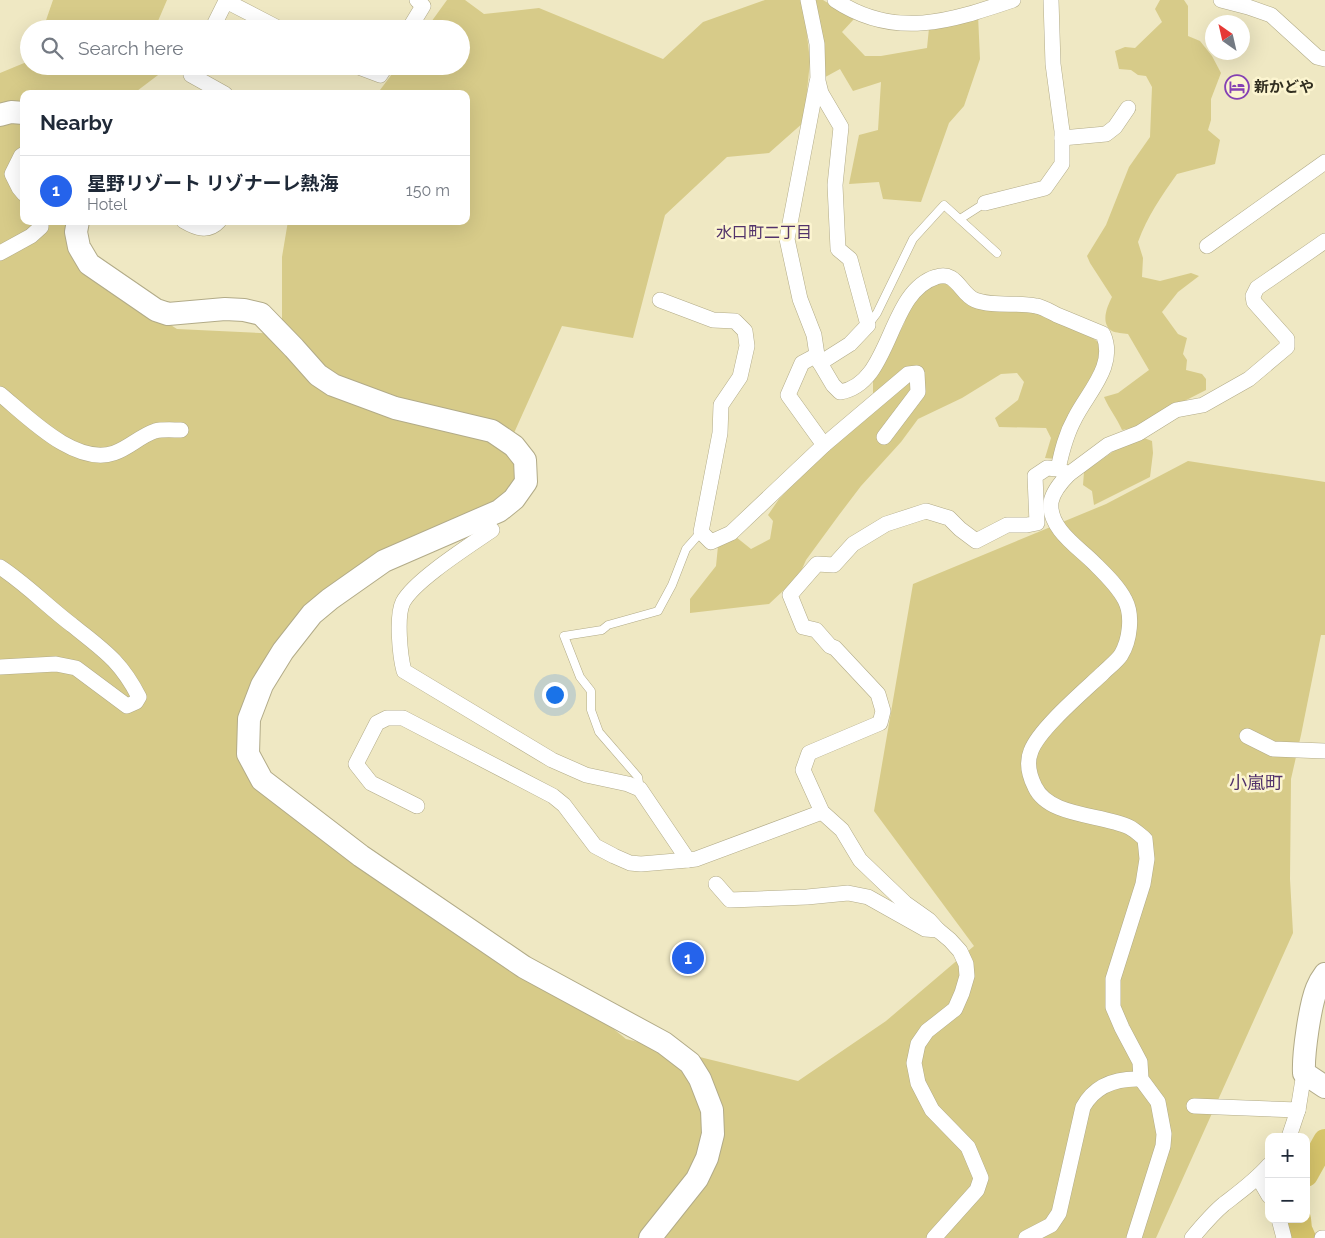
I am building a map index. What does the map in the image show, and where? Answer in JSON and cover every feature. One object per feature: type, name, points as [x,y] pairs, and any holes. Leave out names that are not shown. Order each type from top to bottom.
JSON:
[{"type":"street","points":[[414,20],[423,6],[417,0]]},
{"type":"street","points":[[808,0],[817,44],[818,81],[787,238],[800,299],[814,335],[818,359],[833,385],[840,392],[849,391],[861,383],[877,362],[901,312],[915,289],[937,276],[950,276],[959,283],[966,296],[977,301],[1037,306],[1103,334],[1107,344],[1106,359],[1101,375],[1075,417],[1063,443],[1063,471],[1051,504],[1055,523],[1070,541],[1114,584],[1125,601],[1130,620],[1128,637],[1121,655],[1040,734],[1030,751],[1028,768],[1035,789],[1052,806],[1129,827],[1145,839],[1147,859],[1143,884],[1114,979],[1114,1007],[1122,1028],[1140,1062],[1141,1079],[1158,1102],[1164,1134],[1163,1146],[1134,1238]]},
{"type":"street","points":[[835,0],[851,11],[886,21],[912,24],[963,17],[1013,0]]},
{"type":"street","points":[[985,202],[1045,188],[1062,164],[1062,138],[1053,64],[1051,0]]},
{"type":"street","points":[[1221,0],[1249,3],[1271,16],[1317,57],[1325,60]]},
{"type":"street","points":[[217,20],[226,2],[262,20]]},
{"type":"street","points":[[193,75],[219,90]]},
{"type":"street","points":[[818,81],[822,93],[841,127],[835,185],[838,249],[850,259],[868,325],[850,344],[818,359],[802,363],[788,395],[824,445]]},
{"type":"street","points":[[1062,138],[1106,134],[1115,127],[1128,108]]},
{"type":"street","points":[[0,116],[11,112],[20,113]]},
{"type":"street","points":[[20,158],[12,174],[20,190]]},
{"type":"street","points":[[1207,246],[1325,162]]},
{"type":"street","points":[[0,253],[31,236],[41,225]]},
{"type":"street","points":[[77,225],[76,232],[79,247],[89,264],[156,310],[168,314],[225,309],[261,314],[318,376],[333,385],[395,408],[492,431],[514,446],[525,460],[526,482],[514,499],[499,511],[384,561],[312,614],[283,651],[262,685],[249,719],[248,754],[262,780],[361,856],[524,967],[664,1043],[690,1063],[700,1079],[712,1110],[713,1134],[707,1158],[697,1179],[650,1238]]},
{"type":"street","points":[[191,225],[198,229],[210,228],[213,225]]},
{"type":"street","points":[[934,1238],[977,1190],[981,1178],[968,1147],[932,1110],[918,1083],[914,1063],[918,1044],[927,1031],[955,1009],[967,976],[966,964],[960,951],[950,940],[929,920],[905,903],[860,860],[842,830],[822,812],[803,770],[809,753],[880,723],[883,711],[878,694],[860,674],[816,630],[803,627],[790,595],[817,564],[834,565],[853,544],[886,524],[900,518],[926,511],[949,518],[976,541],[1007,525],[1037,523],[1035,476],[1047,468],[1063,471],[1108,445],[1139,433],[1176,410],[1203,405],[1249,379],[1287,347],[1287,339],[1254,302],[1253,296],[1257,288],[1325,240]]},
{"type":"street","points":[[660,300],[713,320],[735,321],[744,331],[747,346],[740,377],[721,405],[720,433],[702,532],[711,542],[731,533],[824,445],[908,374],[917,373],[918,392],[884,437]]},
{"type":"street","points":[[0,394],[58,441],[78,451],[95,454],[114,454],[156,431],[181,430]]},
{"type":"street","points":[[492,530],[422,581],[402,603],[400,654],[404,670],[552,760],[586,775],[628,784],[640,789],[688,860]]},
{"type":"street","points":[[0,568],[20,580],[111,657],[132,682],[139,697],[136,702],[127,706],[76,668],[56,664],[0,667]]},
{"type":"street","points":[[417,806],[371,783],[356,764],[377,723],[387,718],[403,718],[554,796],[564,805],[595,846],[630,863],[641,864],[696,859],[822,812]]},
{"type":"street","points":[[1247,736],[1272,749],[1325,751]]},
{"type":"street","points":[[716,884],[730,900],[807,897],[848,893],[868,897],[925,929],[938,930]]},
{"type":"street","points":[[1290,1133],[1298,1110],[1304,1073],[1303,1061],[1313,1004],[1317,988],[1325,974]]},
{"type":"street","points":[[1304,1073],[1325,1087]]},
{"type":"street","points":[[1026,1238],[1051,1225],[1059,1213],[1083,1107],[1090,1095],[1102,1086],[1128,1078],[1141,1079]]},
{"type":"street","points":[[1194,1106],[1298,1110]]},
{"type":"street","points":[[1192,1238],[1213,1214],[1258,1178],[1265,1170]]},
{"type":"street","points":[[1258,1178],[1265,1189]]},
{"type":"street","points":[[1280,1223],[1284,1238]]},
{"type":"lane","points":[[960,219],[985,202]]},
{"type":"lane","points":[[868,325],[877,313],[913,239],[944,205],[998,252]]},
{"type":"lane","points":[[640,789],[638,777],[599,732],[591,710],[591,690],[580,677],[564,636],[602,630],[608,625],[658,611],[672,585],[686,549],[702,532]]},
{"type":"shaded area","points":[[53,0],[167,0],[158,20],[46,20]]},
{"type":"shaded area","points":[[447,0],[465,0],[484,14],[539,8],[663,59],[703,22],[765,0],[803,0],[810,61],[804,122],[769,153],[727,157],[665,215],[633,338],[562,326],[514,433],[521,475],[509,497],[338,582],[247,716],[250,774],[508,944],[626,1039],[798,1081],[886,1021],[974,946],[874,811],[913,584],[1106,504],[1188,461],[1325,482],[1325,635],[1321,635],[1291,779],[1290,879],[1293,933],[1156,1238],[0,1238],[0,73],[20,65],[20,75],[158,75],[138,90],[20,90],[20,225],[74,225],[83,270],[177,329],[282,334],[282,257],[287,225],[470,225],[470,90],[380,90],[391,75],[470,75],[470,20],[433,20]]},
{"type":"shaded area","points":[[809,0],[823,0],[854,19],[842,32],[865,56],[881,56],[927,48],[929,28],[978,15],[980,59],[964,106],[949,123],[921,202],[883,199],[879,182],[849,184],[859,135],[878,130],[881,82],[853,91],[840,69],[818,81]]},
{"type":"shaded area","points":[[1160,0],[1184,0],[1188,6],[1188,36],[1200,41],[1205,47],[1205,60],[1214,60],[1221,73],[1211,99],[1211,120],[1208,130],[1220,140],[1215,164],[1177,174],[1150,215],[1138,242],[1143,258],[1142,277],[1160,281],[1191,273],[1199,276],[1178,292],[1162,312],[1178,334],[1187,338],[1183,354],[1187,360],[1186,370],[1202,374],[1206,379],[1206,390],[1137,427],[1122,430],[1104,397],[1118,393],[1149,370],[1128,334],[1114,332],[1108,328],[1105,319],[1112,297],[1087,256],[1106,225],[1129,167],[1150,137],[1152,87],[1146,76],[1138,75],[1131,70],[1119,69],[1115,51],[1125,47],[1135,48],[1162,22],[1155,9]]},
{"type":"shaded area","points":[[935,284],[947,284],[966,302],[1011,307],[1046,315],[1087,334],[1098,342],[1102,360],[1069,413],[1056,459],[1045,458],[1051,438],[1046,428],[999,427],[995,418],[1018,400],[1024,382],[1017,373],[1001,374],[962,398],[918,419],[839,515],[806,560],[799,576],[769,604],[690,613],[690,599],[716,566],[718,546],[731,533],[751,549],[770,539],[773,521],[768,515],[779,499],[873,401],[873,381],[904,324],[910,306]]},
{"type":"shaded area","points":[[1144,438],[1152,441],[1153,453],[1150,477],[1094,505],[1092,491],[1083,485],[1084,472],[1131,439]]},
{"type":"waterway","points":[[1310,1168],[1325,1141]]},
{"type":"waterway","points":[[1299,1223],[1304,1238]]},
{"type":"place","name":"新かどや","points":[[1237,87]]},
{"type":"place","name":"星野リゾート リゾナーレ熱海","points":[[688,958]]},
{"type":"district","name":"水口町二丁目","points":[[764,232]]},
{"type":"district","name":"小嵐町","points":[[1256,782]]}]
